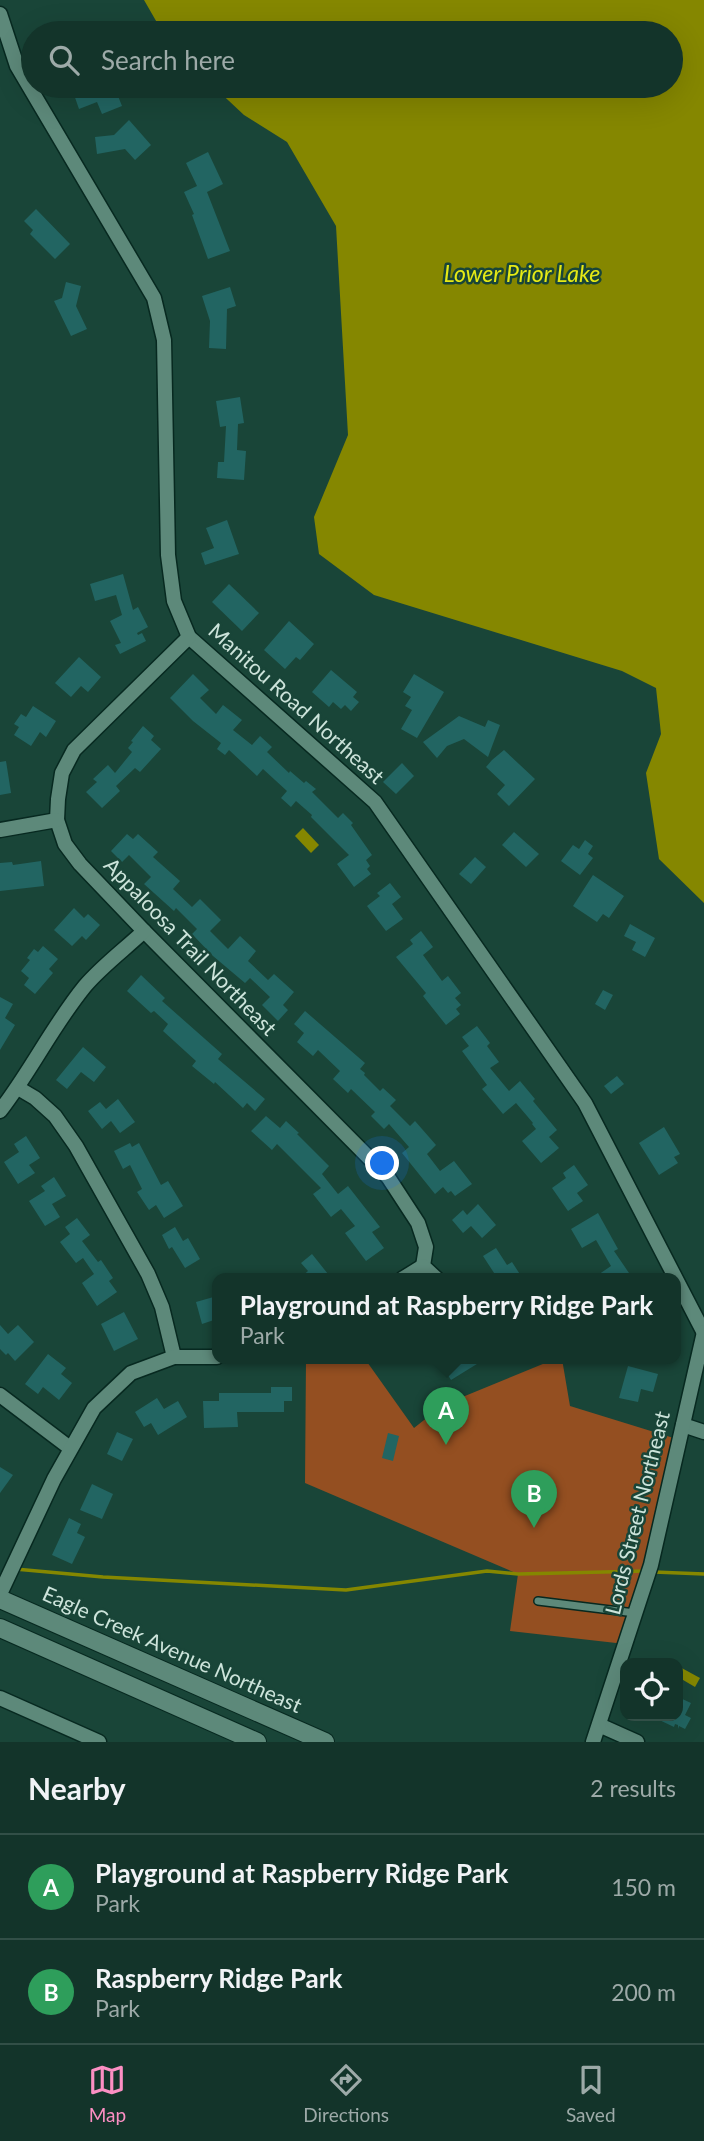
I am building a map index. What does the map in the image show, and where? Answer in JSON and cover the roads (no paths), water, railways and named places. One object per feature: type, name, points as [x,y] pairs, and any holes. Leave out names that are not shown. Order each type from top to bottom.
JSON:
[{"type":"main road","name":"Eagle Creek Avenue Northeast","points":[[0,1596],[326,1742]]},
{"type":"main road","points":[[0,1628],[257,1742]]},
{"type":"street","name":"Manitou Road Northeast","points":[[0,14],[21,73]]},
{"type":"street","name":"Manitou Road Northeast","points":[[36,98],[154,298],[164,340],[167,555],[174,601],[189,637],[375,802],[585,1103],[673,1273]]},
{"type":"street","name":"Appaloosa Trail Northeast","points":[[189,637],[74,750],[62,773],[58,799],[57,820],[65,844],[80,864],[144,931],[388,1177],[418,1223],[426,1247],[422,1266]]},
{"type":"street","points":[[0,830],[57,820]]},
{"type":"street","points":[[0,1111],[86,985],[144,931]]},
{"type":"street","points":[[18,1088],[35,1098],[55,1116],[76,1146],[148,1273],[162,1307],[174,1357]]},
{"type":"street","points":[[411,1273],[422,1266],[430,1273]]},
{"type":"street","name":"Manitou Road Northeast","points":[[681,1289],[704,1333]]},
{"type":"street","name":"Lords Street Northeast","points":[[593,1742],[651,1565],[704,1333]]},
{"type":"street","points":[[0,1596],[70,1448],[94,1408],[131,1373],[174,1357],[212,1357]]},
{"type":"street","points":[[0,1395],[70,1448]]},
{"type":"street","points":[[683,1425],[704,1432]]},
{"type":"street","points":[[0,1698],[99,1742]]},
{"type":"street","points":[[599,1725],[637,1742]]},
{"type":"lane","points":[[538,1601],[636,1613]]},
{"type":"water","name":"Lower Prior Lake","points":[[144,0],[704,0],[704,903],[659,859],[646,773],[661,734],[656,688],[622,671],[374,595],[319,554],[314,517],[348,435],[336,226],[287,142],[244,115],[226,98],[683,98],[683,21],[156,21]]},
{"type":"water","points":[[303,828],[319,845],[311,853],[295,836]]},
{"type":"water","points":[[683,1669],[700,1678],[695,1687],[683,1680]]},
{"type":"waterway","points":[[15,1569],[103,1577],[346,1590],[487,1571],[518,1574],[646,1571]]},
{"type":"waterway","points":[[654,1572],[704,1574]]},
{"type":"place","name":"Playground at Raspberry Ridge Park","points":[[446,1445]]},
{"type":"place","name":"Raspberry Ridge Park","points":[[534,1528]]}]
